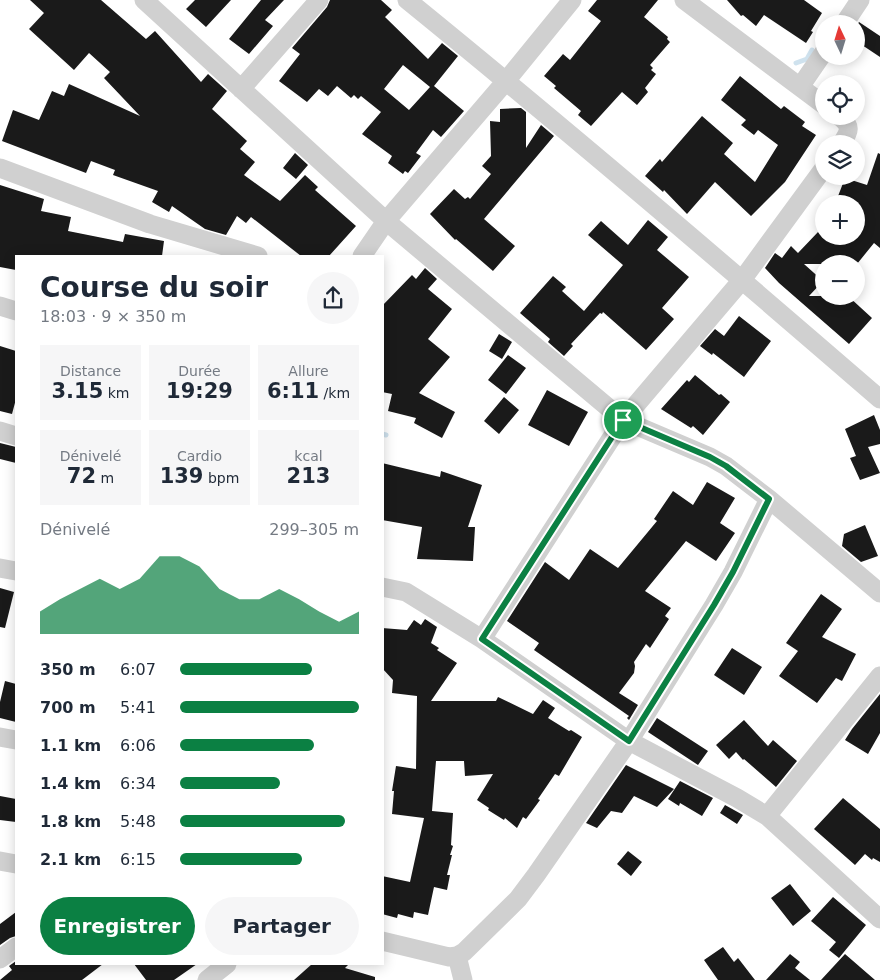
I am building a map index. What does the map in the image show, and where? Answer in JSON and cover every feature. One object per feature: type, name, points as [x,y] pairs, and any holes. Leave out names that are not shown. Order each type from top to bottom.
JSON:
[{"type":"street","points":[[144,0],[386,221],[623,420],[710,457],[726,466],[769,499],[880,594]]},
{"type":"street","points":[[241,89],[319,0]]},
{"type":"street","points":[[407,0],[742,280],[880,399]]},
{"type":"street","points":[[363,255],[386,221],[506,81],[572,0]]},
{"type":"street","points":[[850,15],[860,0]]},
{"type":"street","points":[[686,1],[815,98]]},
{"type":"street","points":[[800,87],[815,65]]},
{"type":"street","points":[[0,168],[150,224],[255,255]]},
{"type":"street","points":[[482,639],[623,420],[742,280],[815,180]]},
{"type":"street","points":[[0,306],[15,311]]},
{"type":"street","points":[[0,431],[15,436]]},
{"type":"street","points":[[384,941],[449,957],[457,956],[464,952],[518,899],[629,741],[714,605],[733,572],[769,499]]},
{"type":"street","points":[[0,568],[15,572]]},
{"type":"street","points":[[384,587],[406,592],[482,639],[629,741],[767,816],[880,920]]},
{"type":"street","points":[[767,816],[880,676]]},
{"type":"street","points":[[0,737],[15,740]]},
{"type":"street","points":[[0,861],[15,864]]},
{"type":"street","points":[[0,959],[15,948]]},
{"type":"street","points":[[457,956],[463,980]]},
{"type":"street","points":[[207,980],[226,965]]},
{"type":"building","points":[[30,0],[101,0],[146,39],[155,31],[201,82],[208,74],[227,91],[212,109],[247,141],[240,149],[255,162],[244,175],[280,201],[305,175],[318,187],[315,190],[356,226],[330,255],[300,255],[251,217],[246,223],[237,216],[226,235],[205,229],[172,206],[169,212],[152,202],[158,191],[113,175],[115,170],[91,161],[86,173],[2,141],[13,110],[39,120],[52,91],[64,96],[69,84],[140,116],[104,78],[110,72],[89,53],[74,70],[29,29],[44,13]]},
{"type":"building","points":[[195,0],[231,0],[206,27],[186,9]]},
{"type":"building","points":[[261,0],[284,0],[265,20],[273,26],[249,54],[229,39]]},
{"type":"building","points":[[330,0],[381,0],[392,10],[385,17],[428,59],[442,43],[458,56],[434,86],[464,111],[441,137],[433,130],[416,153],[421,156],[408,173],[405,171],[403,174],[388,163],[392,156],[362,134],[381,112],[361,96],[358,99],[354,95],[351,98],[337,86],[328,96],[319,89],[307,102],[279,81],[300,54],[292,48],[327,7]],"holes":[[[403,65],[430,87],[409,110],[384,89]]]},
{"type":"building","points":[[597,0],[658,0],[644,17],[668,37],[667,39],[670,42],[650,65],[653,68],[651,70],[656,74],[645,88],[648,92],[637,105],[622,92],[591,126],[578,115],[581,111],[554,88],[556,86],[544,76],[563,54],[570,60],[601,21],[588,11]]},
{"type":"building","points":[[727,0],[804,0],[822,13],[821,15],[815,15],[815,24],[811,31],[813,32],[806,43],[764,15],[756,26],[743,15],[741,16]]},
{"type":"building","points":[[865,26],[880,36],[880,57],[865,47]]},
{"type":"building","points":[[740,76],[781,109],[784,106],[805,122],[802,126],[816,135],[785,182],[751,216],[715,182],[687,214],[664,190],[663,192],[645,176],[660,159],[662,162],[702,116],[733,143],[724,154],[755,182],[778,145],[758,130],[754,135],[741,125],[746,120],[721,100]]},
{"type":"building","points":[[521,108],[526,112],[526,148],[541,125],[554,136],[484,219],[515,246],[493,271],[455,240],[430,214],[454,189],[465,199],[468,197],[470,199],[491,174],[482,166],[491,156],[490,121],[500,122],[500,109]]},
{"type":"building","points":[[295,153],[308,165],[296,179],[283,168]]},
{"type":"building","points":[[878,153],[880,154],[880,248],[874,243],[864,255],[815,255],[815,264],[804,264],[815,274],[815,290],[809,296],[815,296],[815,305],[858,305],[872,318],[849,344],[779,283],[765,268],[775,253],[782,258],[791,246],[798,253],[815,235],[815,245],[865,245],[865,195],[838,195],[842,185],[867,185]]},
{"type":"building","points":[[0,185],[44,199],[41,211],[71,217],[68,231],[123,242],[125,234],[164,241],[162,255],[15,255],[15,270],[0,267]]},
{"type":"building","points":[[648,220],[668,237],[657,250],[689,277],[662,308],[674,319],[646,350],[603,312],[602,314],[600,313],[571,344],[573,346],[564,356],[548,342],[550,339],[520,313],[553,276],[566,287],[562,291],[584,311],[623,265],[588,235],[601,221],[628,245]]},
{"type":"building","points":[[425,268],[437,279],[428,289],[452,309],[428,339],[450,357],[419,393],[455,412],[442,438],[414,423],[416,418],[388,411],[392,394],[384,392],[384,304],[412,275],[416,279]]},
{"type":"building","points":[[739,316],[771,341],[744,377],[713,353],[712,355],[700,346],[715,329],[724,336]]},
{"type":"building","points":[[499,334],[512,342],[502,359],[489,351]]},
{"type":"building","points":[[0,346],[15,351],[15,403],[12,414],[0,411]]},
{"type":"building","points":[[508,355],[526,368],[506,394],[488,380]]},
{"type":"building","points":[[695,375],[730,402],[703,435],[693,426],[691,428],[661,409],[687,380],[689,382]]},
{"type":"building","points":[[547,390],[588,412],[569,446],[528,425]]},
{"type":"building","points":[[504,397],[519,410],[499,434],[484,421]]},
{"type":"building","points":[[874,415],[880,430],[880,444],[868,447],[880,473],[860,480],[850,458],[856,456],[845,429]]},
{"type":"building","points":[[0,443],[15,447],[15,463],[0,459]]},
{"type":"building","points":[[384,463],[440,477],[441,471],[482,485],[468,527],[475,527],[473,561],[417,559],[422,527],[384,520]]},
{"type":"building","points":[[707,482],[735,498],[720,523],[735,533],[716,561],[686,541],[645,591],[671,608],[665,616],[669,619],[650,648],[646,644],[634,662],[634,673],[619,693],[638,705],[629,720],[627,718],[629,716],[534,650],[539,643],[507,621],[545,562],[569,580],[590,549],[618,568],[657,521],[654,519],[673,491],[693,505]]},
{"type":"building","points":[[865,525],[878,556],[861,562],[842,546],[844,534]]},
{"type":"building","points":[[0,588],[14,592],[5,628],[0,627]]},
{"type":"building","points":[[821,594],[842,609],[822,637],[856,654],[842,681],[836,678],[817,703],[779,676],[798,651],[786,643]]},
{"type":"building","points":[[425,619],[437,627],[431,643],[439,648],[437,650],[457,663],[431,701],[496,701],[498,697],[533,714],[543,700],[555,708],[548,718],[582,737],[559,776],[555,774],[538,799],[540,800],[526,819],[523,817],[517,828],[505,818],[504,820],[488,810],[489,808],[477,800],[493,774],[465,776],[464,761],[436,761],[432,811],[453,813],[451,845],[453,846],[447,875],[450,875],[447,890],[434,887],[428,915],[414,912],[413,918],[398,914],[397,918],[384,915],[384,876],[410,882],[424,818],[392,814],[394,791],[392,791],[396,766],[416,769],[417,696],[392,693],[393,680],[384,670],[384,628],[407,630],[414,620],[421,625]]},
{"type":"building","points":[[732,648],[762,667],[744,695],[714,675]]},
{"type":"building","points":[[5,681],[15,684],[15,722],[0,718],[0,702]]},
{"type":"building","points":[[880,694],[880,733],[868,754],[845,740]]},
{"type":"building","points":[[657,718],[708,751],[698,765],[648,732]]},
{"type":"building","points":[[744,720],[768,746],[773,740],[797,761],[776,787],[736,752],[729,759],[716,745]]},
{"type":"building","points":[[626,765],[674,789],[657,807],[634,796],[622,813],[611,811],[597,828],[586,823]]},
{"type":"building","points":[[680,781],[713,798],[702,816],[680,803],[679,806],[668,799]]},
{"type":"building","points":[[0,796],[15,799],[15,822],[0,820]]},
{"type":"building","points":[[843,798],[880,829],[880,862],[873,858],[872,860],[865,854],[855,865],[814,829]]},
{"type":"building","points":[[725,805],[743,815],[737,824],[720,813]]},
{"type":"building","points":[[628,851],[642,862],[631,876],[617,864]]},
{"type":"building","points":[[790,884],[811,911],[793,926],[771,898]]},
{"type":"building","points":[[833,897],[866,925],[839,958],[829,950],[836,942],[811,921]]},
{"type":"building","points":[[15,913],[15,936],[0,945],[0,924]]},
{"type":"building","points":[[723,947],[734,962],[738,958],[755,980],[718,980],[704,960]]},
{"type":"building","points":[[790,954],[800,962],[795,968],[810,980],[766,980]]},
{"type":"building","points":[[845,954],[875,980],[821,980]]},
{"type":"building","points":[[15,962],[15,965],[102,965],[82,980],[0,980],[12,970],[9,966]]},
{"type":"building","points":[[135,965],[196,965],[174,980],[146,980]]},
{"type":"building","points":[[311,965],[348,965],[345,968],[375,977],[375,980],[294,980]]},
{"type":"waterway","points":[[796,63],[807,59],[812,50]]},
{"type":"route","points":[[623,420],[710,457],[726,466],[769,499],[733,572],[714,605],[629,741],[482,639],[623,420]]}]
